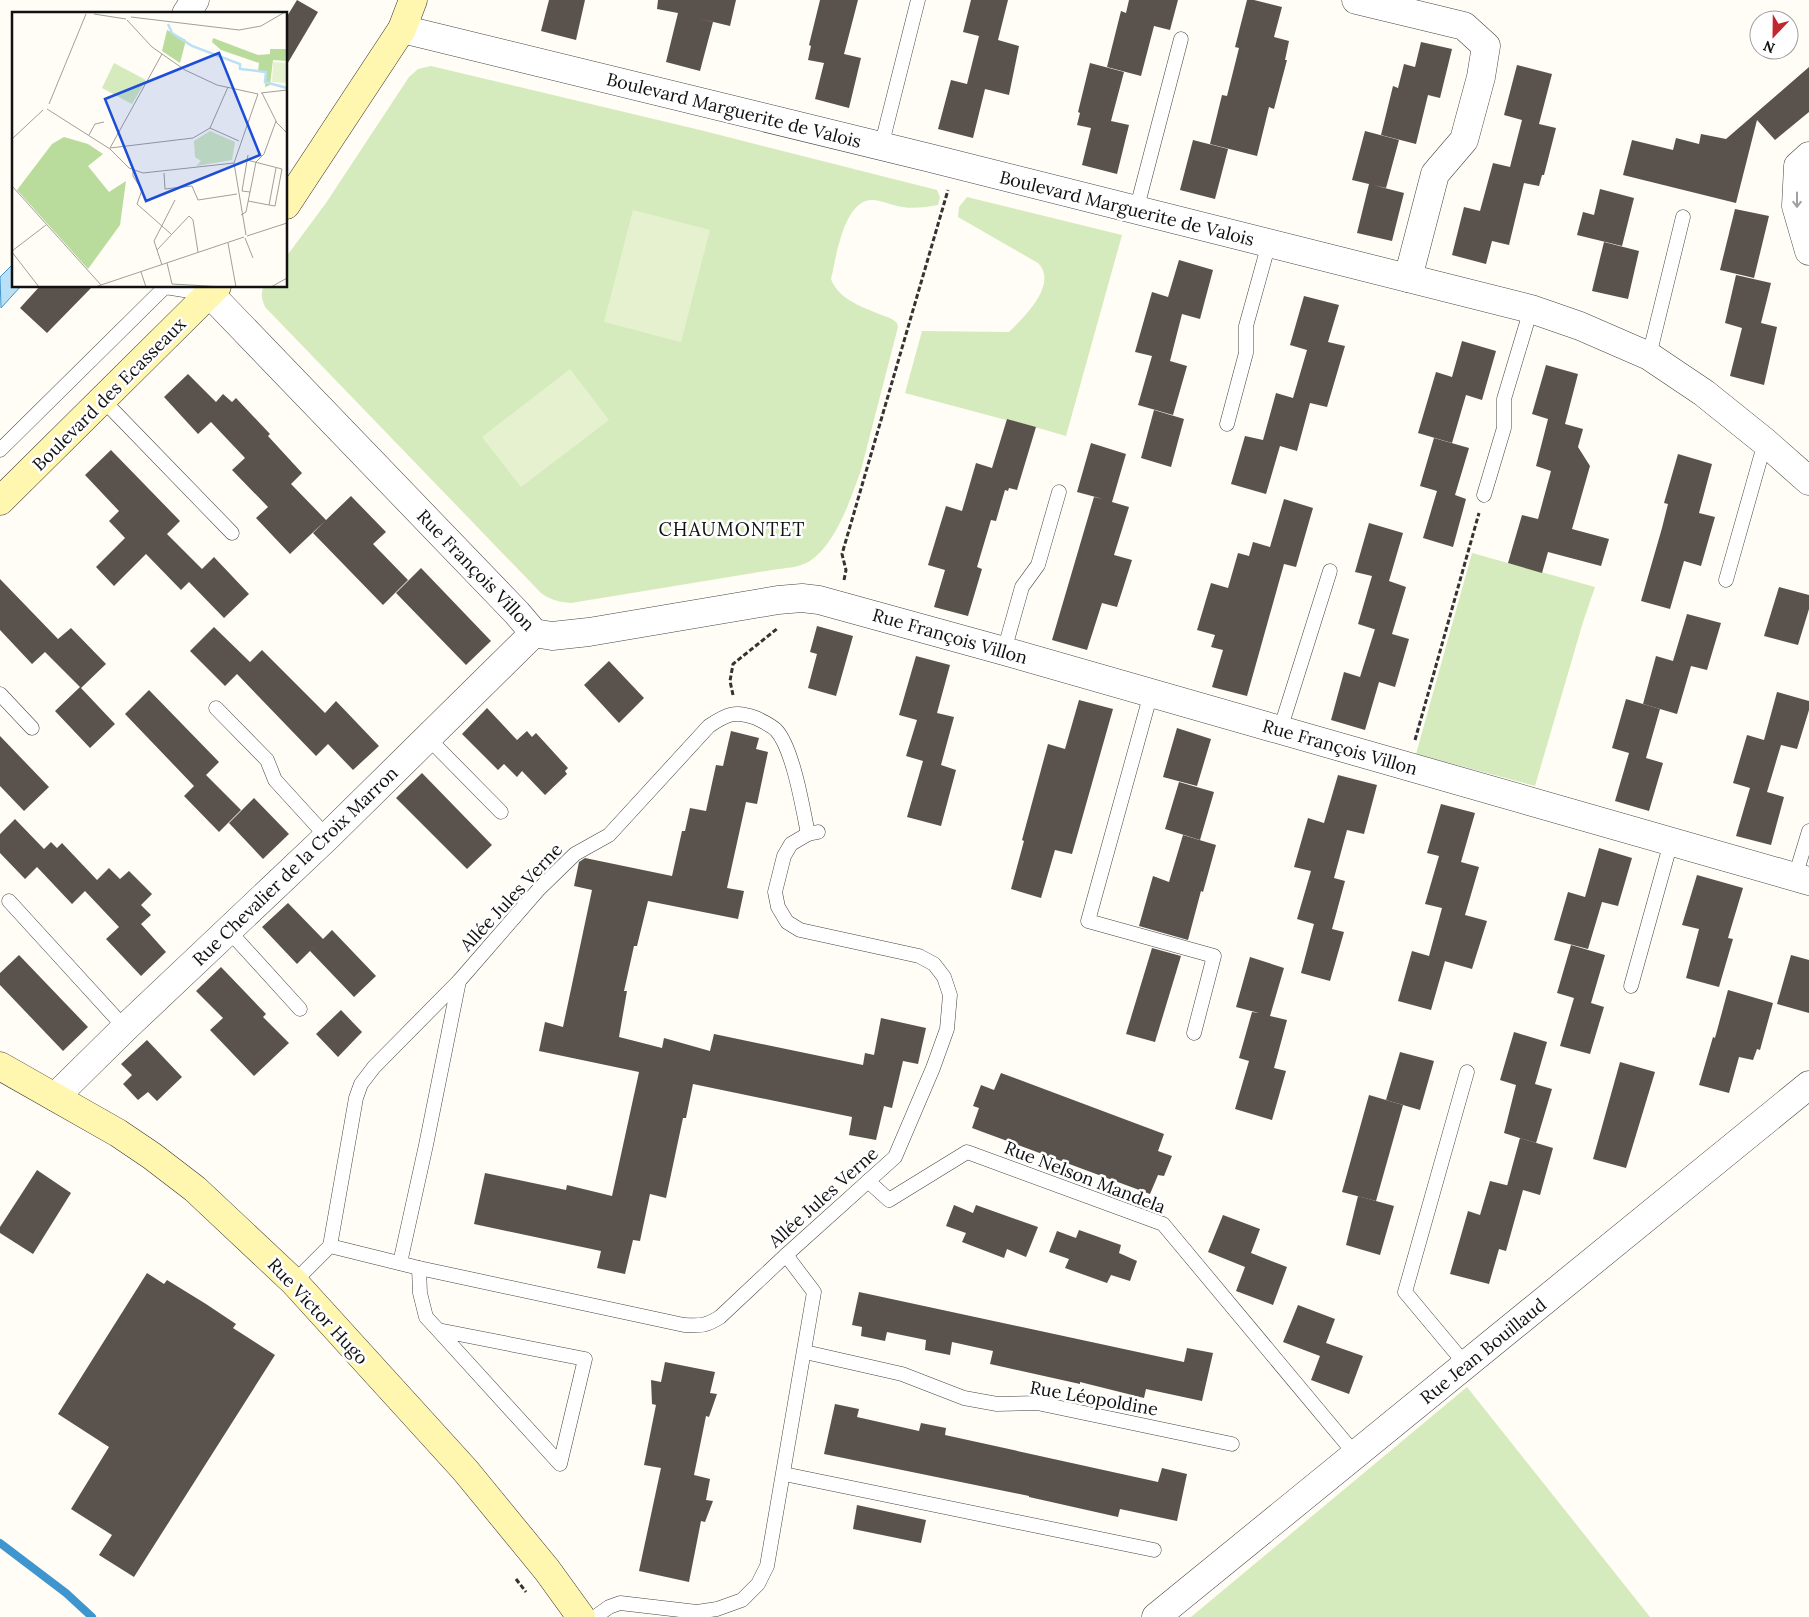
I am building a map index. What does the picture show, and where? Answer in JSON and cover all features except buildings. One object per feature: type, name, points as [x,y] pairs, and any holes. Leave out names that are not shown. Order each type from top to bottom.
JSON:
[{"type":"street","points":[[187,12],[195,0]]},
{"type":"street","points":[[288,202],[402,29],[413,0]]},
{"type":"street","points":[[1356,0],[1464,26],[1486,46],[1481,77],[1464,140],[1435,174],[1408,278]]},
{"type":"street","name":"Boulevard Marguerite de Valois","points":[[402,29],[881,146],[1531,309],[1580,326],[1650,356],[1704,393],[1765,442],[1809,481]]},
{"type":"street","points":[[1809,156],[1798,166],[1796,206],[1809,251]]},
{"type":"street","name":"Rue François Villon","points":[[214,290],[534,633],[552,636],[589,632],[778,600],[802,598],[837,605],[1004,651],[1802,879]]},
{"type":"street","name":"Boulevard des Ecasseaux","points":[[0,501],[214,290]]},
{"type":"street","name":"Rue Chevalier de la Croix Marron","points":[[55,1098],[125,1028],[328,837],[534,633]]},
{"type":"street","name":"Rue Victor Hugo","points":[[0,1066],[118,1133],[152,1156],[195,1189],[294,1282],[465,1470],[548,1570],[581,1617]]},
{"type":"street","name":"Rue Jean Bouillaud","points":[[1156,1617],[1809,1085]]},
{"type":"lane","points":[[881,146],[918,0]]},
{"type":"lane","points":[[1136,211],[1182,39]]},
{"type":"lane","points":[[1650,356],[1683,217]]},
{"type":"lane","points":[[1227,424],[1246,353],[1246,326],[1268,243]]},
{"type":"lane","points":[[0,450],[164,288]]},
{"type":"lane","points":[[181,288],[214,290]]},
{"type":"lane","points":[[1484,495],[1504,428],[1504,399],[1531,309]]},
{"type":"lane","points":[[103,400],[232,533]]},
{"type":"lane","points":[[1726,580],[1765,442]]},
{"type":"lane","points":[[1004,651],[1022,587],[1038,565],[1059,492]]},
{"type":"lane","points":[[1280,730],[1330,571]]},
{"type":"lane","points":[[1151,693],[1088,921],[1214,956],[1194,1033]]},
{"type":"lane","points":[[0,694],[32,728]]},
{"type":"lane","points":[[216,708],[267,760],[275,780],[328,837]]},
{"type":"lane","name":"Allée Jules Verne","points":[[330,1246],[419,1268],[684,1325],[698,1326],[709,1324],[720,1317],[895,1157],[933,1068],[947,1029],[950,994],[944,977],[934,964],[919,956],[800,930],[787,922],[778,907],[776,892],[784,856],[791,844],[813,833],[786,747],[776,730],[747,715],[736,713],[723,717],[710,726],[609,834],[575,854],[538,889],[459,982],[400,1263]]},
{"type":"lane","points":[[428,738],[501,812]]},
{"type":"lane","points":[[1802,879],[1809,830]]},
{"type":"lane","points":[[1631,986],[1671,842]]},
{"type":"lane","points":[[9,901],[125,1028]]},
{"type":"lane","points":[[229,931],[300,1009]]},
{"type":"lane","points":[[294,1282],[330,1246],[356,1098],[361,1084],[374,1067],[459,982]]},
{"type":"lane","points":[[1466,1365],[1405,1292],[1467,1072]]},
{"type":"lane","name":"Rue Nelson Mandela","points":[[868,1181],[889,1200],[967,1152],[1163,1224],[1355,1454]]},
{"type":"lane","points":[[595,1617],[609,1607],[620,1604],[697,1612],[717,1609],[742,1600],[758,1584],[767,1566],[814,1292],[786,1255]]},
{"type":"lane","points":[[419,1268],[420,1293],[426,1316],[438,1330],[444,1337],[560,1464],[585,1359],[438,1330]]},
{"type":"lane","name":"Rue Léopoldine","points":[[805,1352],[902,1374],[964,1398],[997,1404],[1037,1403],[1232,1444]]},
{"type":"lane","points":[[784,1474],[1154,1550]]},
{"type":"path","points":[[837,605],[846,570],[842,554],[954,165]]},
{"type":"path","points":[[1406,766],[1484,495]]},
{"type":"path","points":[[736,713],[730,682],[733,664],[785,623]]},
{"type":"green space","points":[[431,66],[700,130],[937,190],[940,197],[938,205],[907,208],[874,200],[861,203],[853,211],[842,233],[831,279],[835,287],[848,299],[892,319],[897,323],[898,327],[861,470],[852,494],[828,544],[810,561],[791,567],[571,603],[548,597],[541,593],[265,307],[262,296],[263,288],[288,288],[288,254],[326,203],[409,77],[418,69]]},
{"type":"green space","points":[[967,197],[1122,235],[1066,436],[905,393],[922,331],[1009,332],[1030,310],[1042,290],[1044,281],[1043,271],[1038,263],[958,217],[959,207]]},
{"type":"green space","points":[[633,210],[710,230],[681,342],[604,322]]},
{"type":"green space","points":[[570,369],[609,420],[521,487],[482,437]]},
{"type":"green space","points":[[1472,553],[1595,587],[1535,786],[1416,754]]},
{"type":"green space","points":[[1467,1387],[1650,1617],[1191,1617]]},
{"type":"water","points":[[12,265],[12,288],[19,288],[1,308],[0,277]]},
{"type":"waterway","points":[[0,1543],[66,1593],[92,1617]]},
{"type":"district","name":"CHAUMONTET","points":[[732,529]]}]
